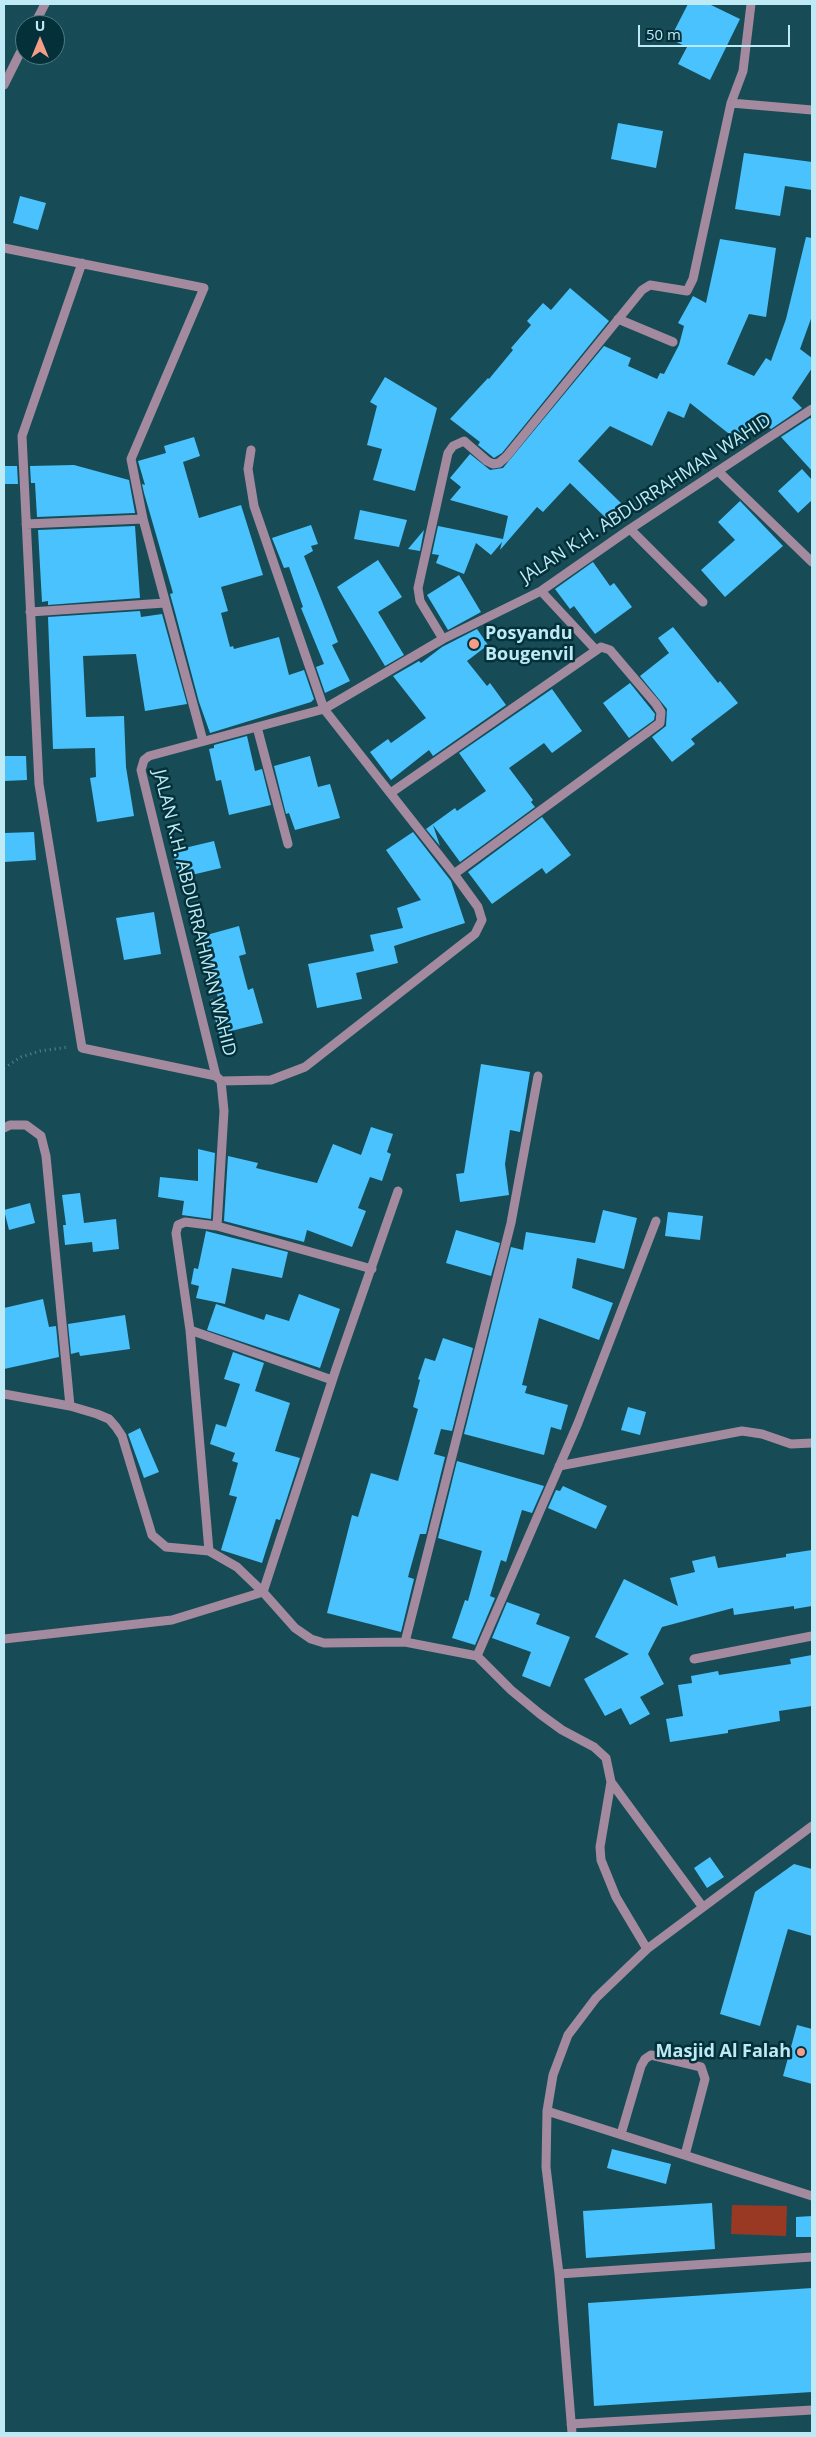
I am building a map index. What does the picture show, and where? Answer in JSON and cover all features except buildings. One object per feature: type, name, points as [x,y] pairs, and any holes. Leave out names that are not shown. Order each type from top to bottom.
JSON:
[{"type":"street","points":[[443,639],[420,601],[418,588],[448,453],[453,446],[464,441],[493,464],[506,458],[642,290],[650,285],[681,292],[688,291],[691,286],[731,103],[742,71],[751,4]]},
{"type":"street","points":[[4,85],[15,63]]},
{"type":"street","points":[[731,103],[812,110]]},
{"type":"street","points":[[4,248],[204,288],[131,459],[143,518],[165,603],[204,741]]},
{"type":"street","points":[[82,263],[22,430],[39,784],[82,1048]]},
{"type":"street","points":[[618,319],[672,342]]},
{"type":"street","name":"JALAN K.H. ABDURRAHMAN WAHID","points":[[82,1048],[219,1078],[141,770],[144,760],[149,756],[324,709],[443,639],[541,591],[630,529],[812,409]]},
{"type":"street","points":[[217,1226],[224,1111],[219,1078],[271,1080],[305,1067],[475,934],[482,920],[481,914],[454,874],[392,792],[324,709],[254,506],[248,469],[251,450]]},
{"type":"street","points":[[719,472],[812,562]]},
{"type":"street","points":[[26,524],[143,518]]},
{"type":"street","points":[[630,529],[703,602]]},
{"type":"street","points":[[541,591],[595,649]]},
{"type":"street","points":[[30,612],[165,603]]},
{"type":"street","points":[[392,792],[595,649],[601,647],[610,650],[656,704],[661,712],[660,723],[454,874]]},
{"type":"street","points":[[257,727],[288,844]]},
{"type":"street","points":[[405,1642],[511,1223],[538,1076]]},
{"type":"street","points":[[4,1128],[10,1124],[26,1125],[41,1136],[44,1149],[70,1406]]},
{"type":"street","points":[[263,1592],[332,1380],[398,1191]]},
{"type":"street","points":[[209,1551],[190,1330],[176,1229],[181,1223],[186,1222],[217,1226],[372,1269]]},
{"type":"street","points":[[477,1656],[559,1466],[656,1222]]},
{"type":"street","points":[[190,1330],[332,1380]]},
{"type":"street","points":[[4,1394],[70,1406],[109,1419],[122,1436],[148,1526],[158,1542],[166,1546],[209,1551],[237,1567],[263,1592],[295,1628],[310,1639],[324,1643],[405,1642],[477,1656],[511,1690],[540,1714],[562,1730],[594,1747],[606,1758],[611,1782],[600,1847],[601,1860],[616,1897],[647,1949]]},
{"type":"street","points":[[559,1466],[742,1431],[762,1434],[792,1444],[812,1443]]},
{"type":"street","points":[[4,1639],[172,1620],[263,1592]]},
{"type":"street","points":[[694,1659],[812,1636]]},
{"type":"street","points":[[611,1782],[702,1906]]},
{"type":"street","points":[[812,1826],[702,1906],[647,1949],[596,1998],[568,2035],[553,2075],[548,2111],[546,2167],[559,2274],[571,2429],[812,2410]]},
{"type":"street","points":[[621,2134],[641,2066],[645,2059],[652,2055],[701,2067],[705,2079],[685,2155]]},
{"type":"street","points":[[548,2111],[812,2196]]},
{"type":"street","points":[[559,2274],[812,2257]]},
{"type":"path","points":[[4,1068],[21,1057],[40,1051],[60,1047],[82,1048]]},
{"type":"shaded area","points":[[732,2205],[787,2206],[786,2236],[731,2234]]},
{"type":"place","name":"Posyandu Bougenvil","points":[[474,644]]},
{"type":"place","name":"Masjid Al Falah","points":[[801,2052]]}]
